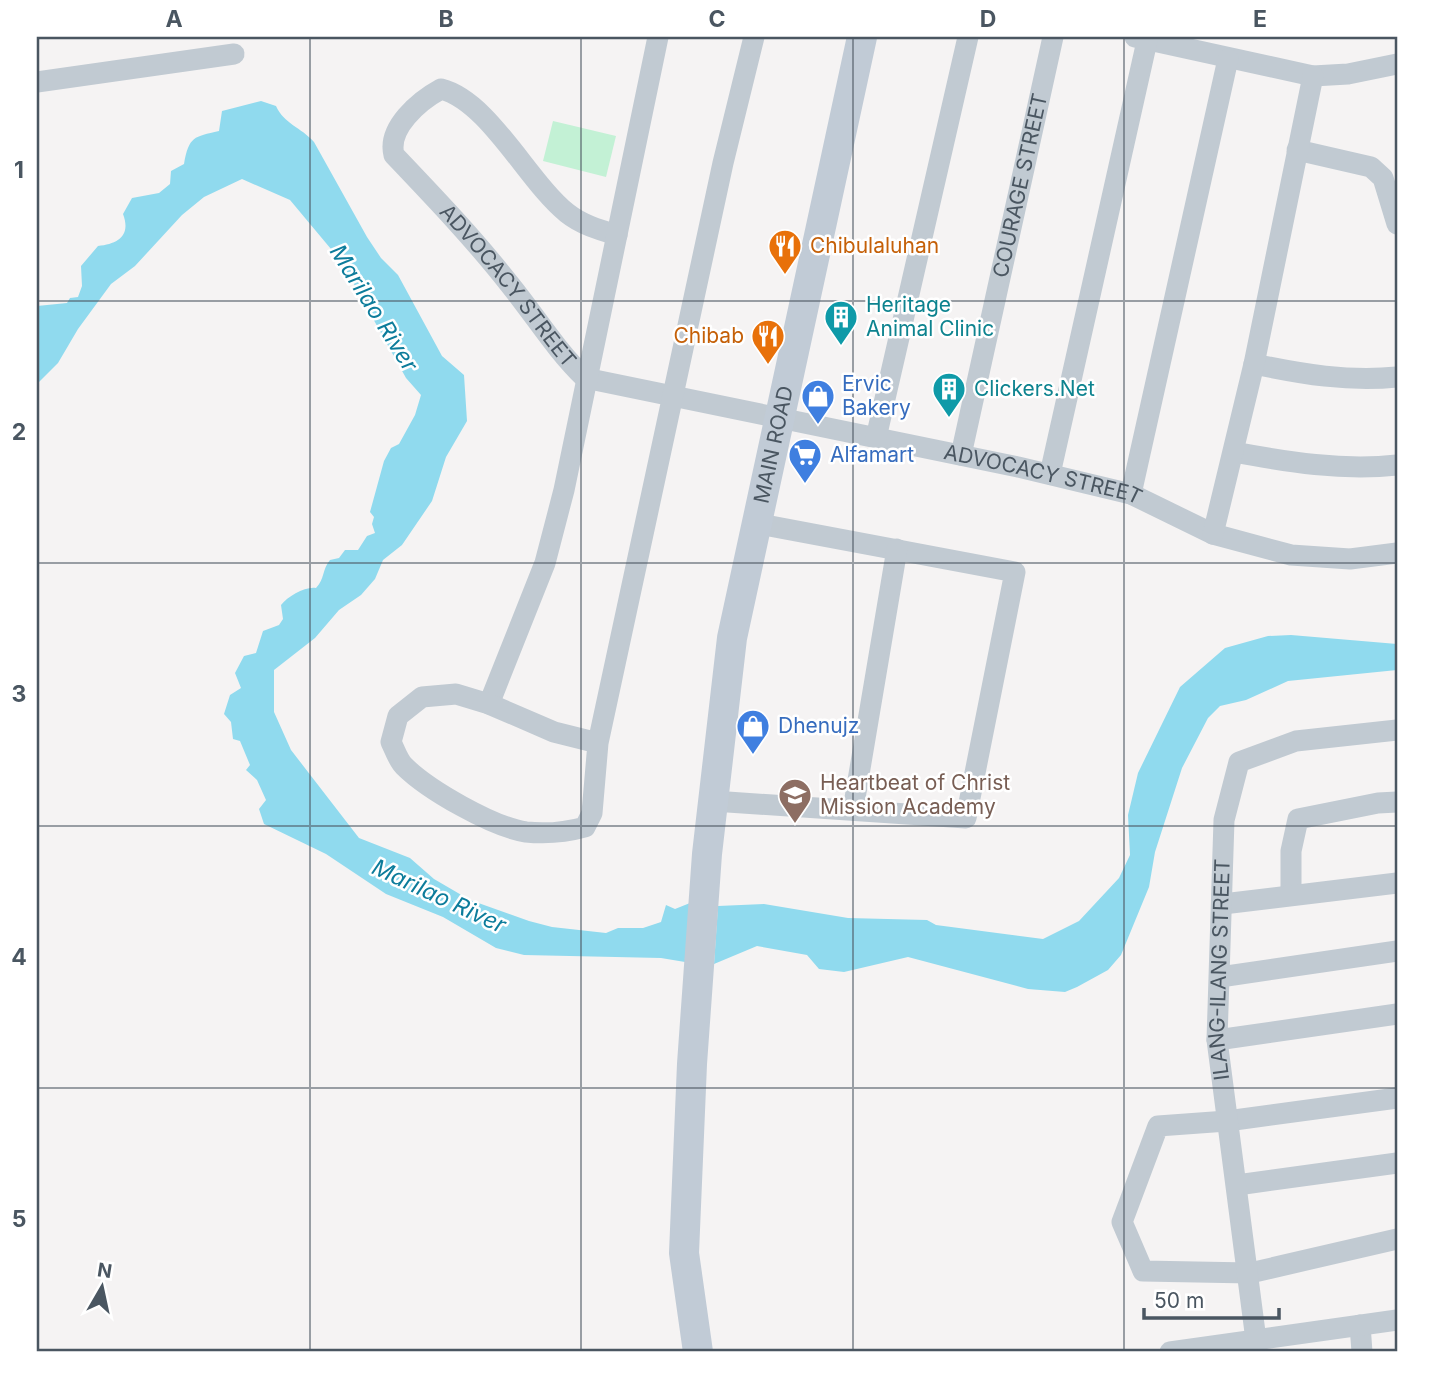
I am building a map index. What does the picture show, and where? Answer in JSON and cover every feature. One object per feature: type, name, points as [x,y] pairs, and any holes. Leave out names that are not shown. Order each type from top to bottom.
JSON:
[{"type":"main road","name":"MAIN ROAD","points":[[698,1352],[684,1253],[696,989],[707,854],[732,638],[754,523],[862,37]]},
{"type":"street","points":[[489,704],[545,564],[564,490],[585,378],[658,37]]},
{"type":"street","points":[[598,743],[554,732],[489,704],[456,694],[422,697],[398,716],[391,742],[403,765],[447,796],[494,823],[527,832],[568,832],[585,827],[592,813],[598,743],[754,37]]},
{"type":"street","points":[[876,438],[968,37]]},
{"type":"street","name":"COURAGE STREET","points":[[961,455],[1053,37]]},
{"type":"street","points":[[1051,474],[1140,39],[1228,60],[1313,76],[1348,74],[1397,64]]},
{"type":"street","points":[[37,82],[234,54]]},
{"type":"street","points":[[1131,494],[1228,60]]},
{"type":"street","points":[[1213,534],[1254,364],[1313,76]]},
{"type":"street","name":"ADVOCACY STREET","points":[[617,235],[592,227],[569,215],[550,197],[510,147],[457,93],[441,89],[428,96],[396,130],[391,142],[394,155],[454,217],[513,288],[564,358],[585,378],[1051,474],[1131,494],[1213,534],[1292,555],[1350,559],[1397,554]]},
{"type":"street","points":[[1297,150],[1371,167],[1383,178],[1397,223]]},
{"type":"street","points":[[1254,364],[1310,376],[1368,379],[1397,377]]},
{"type":"street","points":[[1234,452],[1294,463],[1365,468],[1397,466]]},
{"type":"street","points":[[713,801],[966,818],[1015,572],[754,523]]},
{"type":"street","points":[[853,810],[897,549]]},
{"type":"street","name":"ILANG-ILANG STREET","points":[[1256,1340],[1250,1273],[1217,1040],[1224,820],[1239,762],[1296,741],[1397,730]]},
{"type":"street","points":[[1291,895],[1291,851],[1298,819],[1397,802]]},
{"type":"street","points":[[1223,904],[1397,883]]},
{"type":"street","points":[[1220,976],[1397,951]]},
{"type":"street","points":[[1217,1040],[1397,1014]]},
{"type":"street","points":[[1397,1098],[1227,1121],[1158,1125],[1122,1222],[1143,1271],[1250,1273],[1397,1238]]},
{"type":"street","points":[[1237,1185],[1397,1163]]},
{"type":"street","points":[[1170,1352],[1397,1320]]},
{"type":"street","points":[[1360,1325],[1363,1352]]},
{"type":"green space","points":[[553,121],[616,136],[606,177],[543,161]]},
{"type":"water","name":"Marilao River","points":[[261,101],[276,106],[283,117],[314,142],[367,237],[381,258],[398,275],[442,356],[464,375],[467,421],[446,457],[432,501],[402,545],[383,560],[375,579],[361,595],[339,610],[315,638],[274,670],[274,712],[291,750],[359,838],[410,858],[434,879],[470,900],[552,927],[606,933],[618,928],[643,928],[661,922],[666,905],[675,909],[690,903],[685,962],[661,958],[524,955],[496,948],[443,917],[386,894],[326,854],[264,824],[259,809],[266,800],[257,780],[246,770],[250,765],[240,741],[233,739],[231,722],[224,714],[230,695],[241,688],[235,673],[244,656],[256,653],[263,631],[279,625],[283,619],[281,605],[284,602],[302,590],[316,588],[330,560],[339,558],[345,550],[358,550],[367,536],[375,533],[372,524],[374,517],[370,512],[384,461],[391,448],[399,444],[415,415],[421,395],[406,378],[341,261],[290,200],[242,179],[204,197],[182,215],[135,266],[111,284],[78,329],[58,363],[37,384],[37,306],[67,303],[70,298],[78,297],[82,286],[81,266],[98,246],[117,241],[124,233],[123,214],[132,198],[159,193],[170,184],[171,171],[184,164],[188,148],[194,139],[219,131],[222,111]]},
{"type":"water","points":[[1291,635],[1397,644],[1397,670],[1288,681],[1246,700],[1220,706],[1208,718],[1182,768],[1155,852],[1149,887],[1121,955],[1108,970],[1065,992],[1028,989],[908,957],[844,972],[819,969],[807,955],[757,946],[714,964],[718,906],[764,904],[848,918],[927,920],[936,925],[1043,939],[1079,921],[1119,878],[1130,855],[1128,815],[1138,773],[1180,687],[1225,648],[1268,636]]},
{"type":"place","name":"Chibulaluhan","points":[[785,276]]},
{"type":"place","name":"Heritage Animal Clinic","points":[[841,347]]},
{"type":"place","name":"Chibab","points":[[768,366]]},
{"type":"place","name":"Clickers.Net","points":[[949,419]]},
{"type":"place","name":"Ervic Bakery","points":[[818,426]]},
{"type":"place","name":"Alfamart","points":[[805,485]]},
{"type":"place","name":"Dhenujz","points":[[753,756]]},
{"type":"place","name":"Heartbeat of Christ Mission Academy","points":[[795,825]]}]
